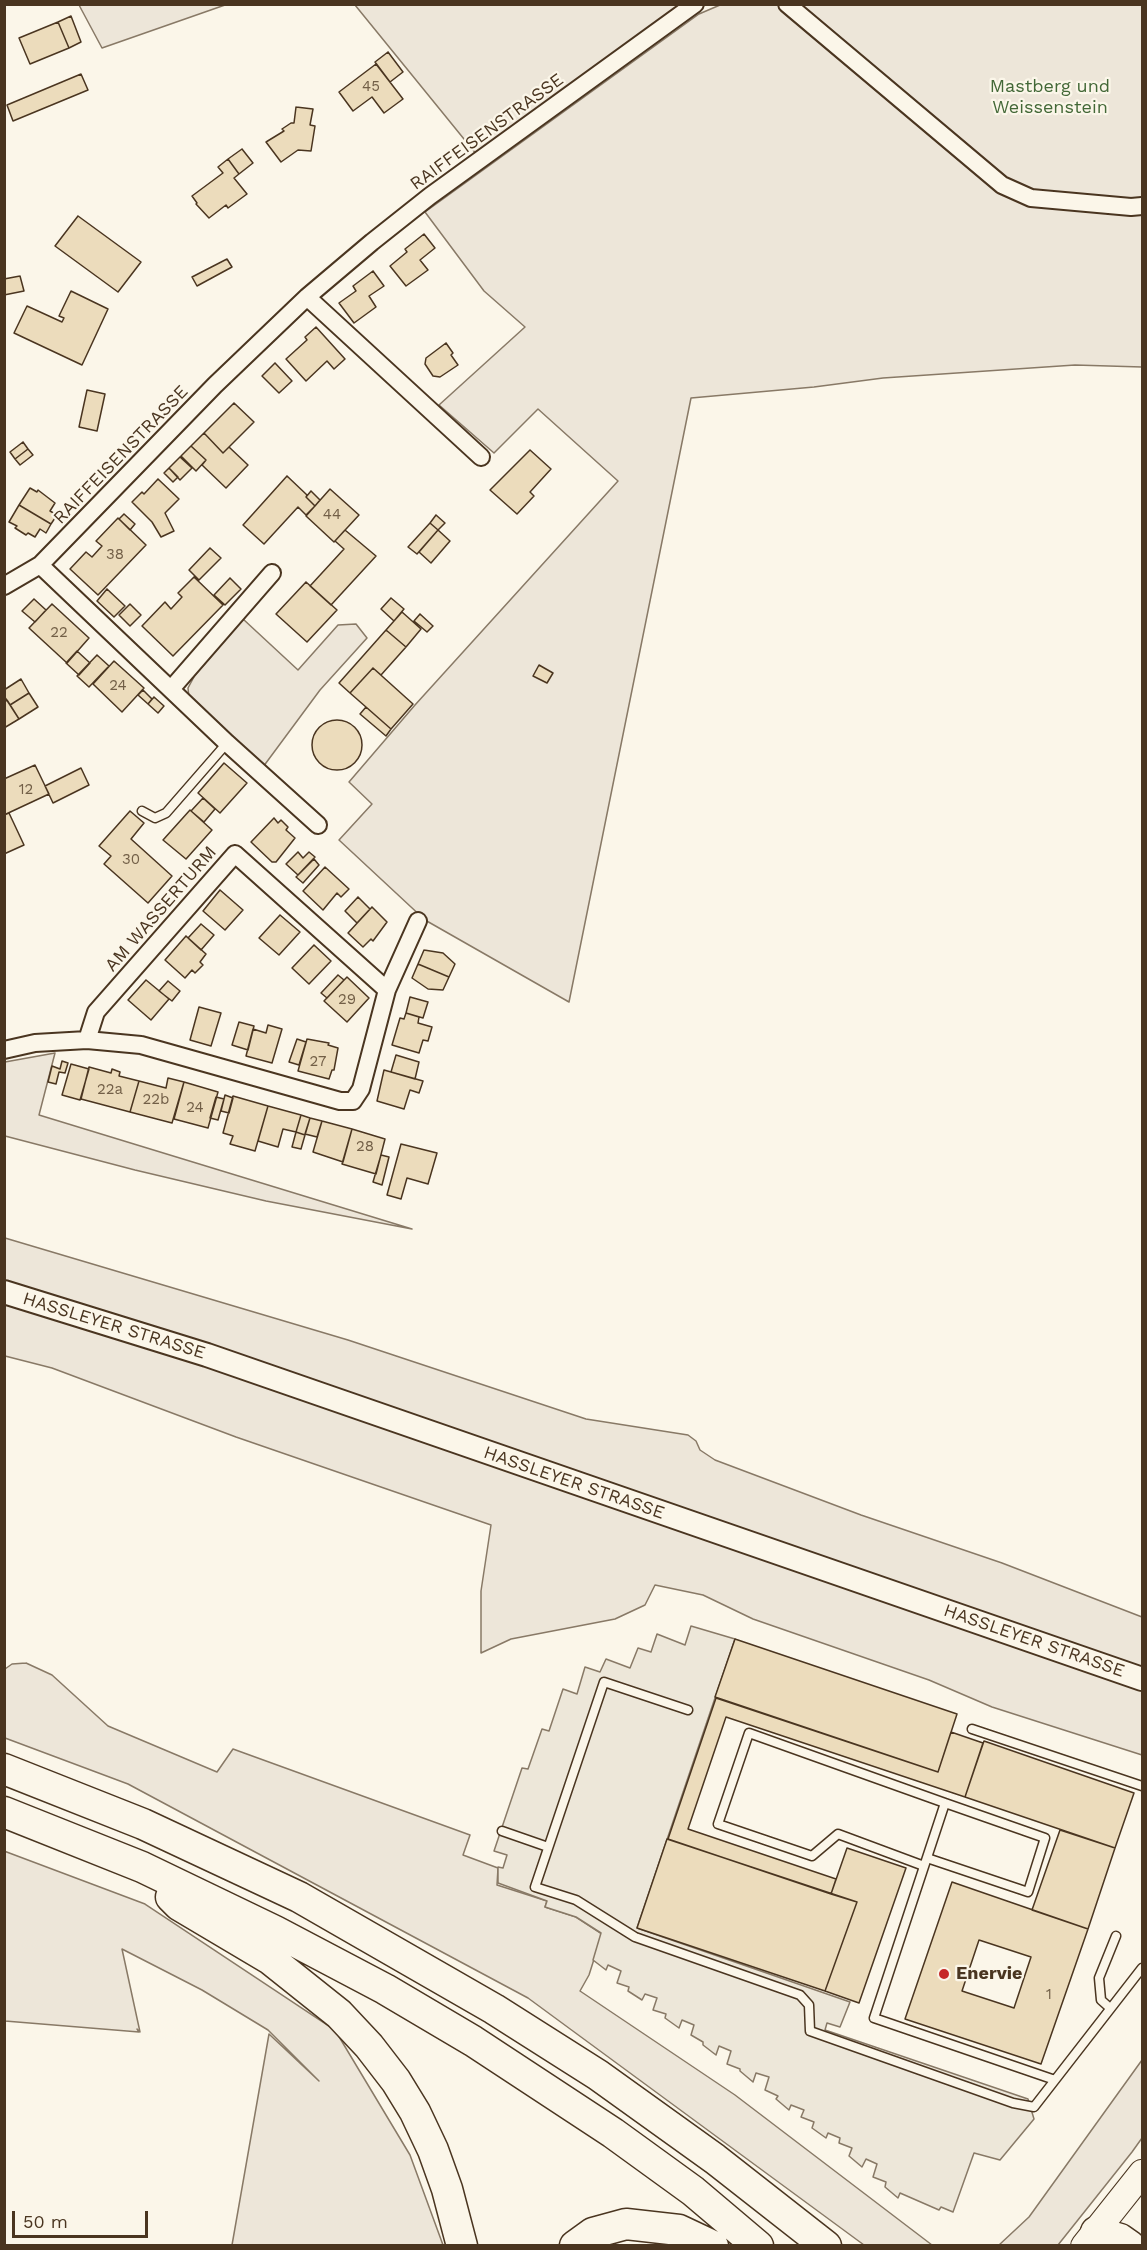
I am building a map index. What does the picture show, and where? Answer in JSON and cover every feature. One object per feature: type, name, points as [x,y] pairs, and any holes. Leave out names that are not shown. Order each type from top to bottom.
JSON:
[{"type":"highway","points":[[4,1769],[143,1824],[299,1897],[494,2009],[598,2075],[715,2159],[826,2246]]},
{"type":"highway","points":[[4,1812],[142,1866],[276,1931],[385,1989],[473,2041],[622,2139],[693,2191],[758,2246]]},
{"type":"highway","points":[[142,1866],[179,1905],[270,1959],[307,1987],[339,2014],[369,2046],[396,2081],[415,2112],[433,2150],[447,2189],[462,2246]]},
{"type":"highway","points":[[575,2246],[592,2233],[626,2224],[679,2230],[713,2246]]},
{"type":"highway","points":[[1094,2241],[1120,2239],[1131,2246]]},
{"type":"main road","name":"HASSLEYER STRASSE","points":[[4,1292],[207,1355],[1143,1679]]},
{"type":"main road","points":[[1094,2241],[1143,2173]]},
{"type":"street","name":"RAIFFEISENSTRASSE","points":[[4,586],[40,565],[215,385],[307,297],[372,242],[430,196],[696,4]]},
{"type":"street","points":[[787,4],[1002,185],[1031,198],[1131,207],[1143,206]]},
{"type":"street","points":[[307,297],[481,457]]},
{"type":"street","points":[[40,565],[172,688],[227,743],[318,825]]},
{"type":"street","points":[[172,688],[272,573]]},
{"type":"street","name":"AM WASSERTURM","points":[[87,1040],[96,1012],[235,854],[387,990]]},
{"type":"street","points":[[4,1050],[35,1043],[87,1040],[141,1045],[340,1101],[353,1101],[361,1089],[387,990],[418,921]]},
{"type":"lane","points":[[142,811],[155,818],[166,813],[227,743]]},
{"type":"lane","points":[[688,1710],[604,1682],[535,1887],[576,1900],[635,1937],[800,1995],[809,2006],[810,2031],[1013,2103],[1034,2107],[1143,1968]]},
{"type":"lane","points":[[972,1729],[1143,1786]]},
{"type":"lane","points":[[749,1733],[945,1803],[1045,1838],[1028,1892],[838,1834],[812,1856],[718,1824],[749,1733]]},
{"type":"lane","points":[[945,1803],[874,2018],[1055,2080]]},
{"type":"lane","points":[[502,1831],[548,1847]]},
{"type":"lane","points":[[1110,2008],[1101,2000],[1099,1978],[1116,1936]]},
{"type":"green space","points":[[79,5],[225,5],[102,48]]},
{"type":"green space","points":[[355,5],[686,5],[477,155]]},
{"type":"green space","name":"Mastberg und Weissenstein","points":[[720,5],[1142,5],[1142,367],[1075,365],[883,378],[814,387],[691,398],[569,1002],[425,920],[339,840],[372,804],[349,782],[415,705],[618,481],[538,409],[494,453],[439,405],[525,327],[484,291],[425,212],[699,14]]},
{"type":"green space","points":[[243,619],[298,670],[338,625],[356,624],[367,638],[320,690],[263,767],[189,698],[188,688],[195,675]]},
{"type":"green space","points":[[55,1053],[39,1115],[412,1229],[266,1201],[5,1136],[5,1062]]},
{"type":"green space","points":[[5,1238],[348,1340],[586,1419],[688,1435],[696,1441],[700,1450],[715,1460],[861,1515],[1002,1563],[1142,1617],[1142,1755],[992,1707],[929,1680],[753,1619],[703,1595],[655,1585],[645,1605],[615,1619],[511,1639],[481,1653],[481,1591],[491,1525],[236,1437],[52,1368],[5,1356]]},
{"type":"green space","points":[[26,1663],[52,1675],[108,1726],[217,1772],[233,1749],[470,1835],[463,1855],[498,1868],[497,1885],[547,1901],[545,1907],[576,1917],[602,1934],[589,1975],[580,1991],[735,2095],[932,2245],[864,2245],[528,1998],[128,1784],[5,1738],[5,1669],[12,1664]]},
{"type":"green space","points":[[4,1851],[145,1904],[335,2030],[410,2155],[443,2245],[232,2245],[269,2034],[319,2081],[268,2030],[202,1990],[122,1949],[140,2032],[137,2029],[139,2032],[5,2021]]},
{"type":"green space","points":[[1142,2060],[1142,2138],[1132,2152],[1058,2245],[999,2245],[1029,2217]]},
{"type":"shaded area","points":[[691,1626],[735,1639],[637,1928],[850,2002],[840,2027],[827,2023],[825,2030],[1028,2099],[1034,2119],[1000,2160],[974,2153],[953,2212],[941,2207],[939,2210],[900,2193],[898,2198],[885,2187],[886,2182],[873,2177],[877,2164],[866,2159],[862,2167],[849,2156],[852,2148],[839,2143],[840,2138],[828,2133],[826,2138],[812,2128],[814,2122],[801,2117],[804,2110],[791,2105],[789,2110],[776,2099],[778,2096],[765,2090],[769,2077],[756,2073],[753,2082],[740,2069],[727,2064],[731,2051],[719,2046],[716,2055],[703,2045],[703,2042],[691,2035],[694,2025],[682,2020],[679,2028],[665,2018],[666,2014],[653,2010],[657,1998],[645,1994],[642,2000],[628,1991],[629,1987],[617,1983],[621,1971],[608,1965],[606,1970],[593,1960],[601,1933],[576,1917],[545,1907],[547,1901],[498,1883],[498,1867],[503,1868],[507,1855],[494,1851],[522,1768],[528,1769],[542,1729],[549,1731],[563,1689],[577,1694],[585,1667],[600,1672],[606,1659],[630,1668],[638,1648],[651,1652],[657,1634],[685,1645]]},
{"type":"building","points":[[71,16],[81,42],[69,48],[58,22]]},
{"type":"building","points":[[58,22],[69,48],[30,64],[19,38]]},
{"type":"building","points":[[388,52],[403,72],[390,82],[375,62]]},
{"type":"building","points":[[376,64],[403,99],[384,113],[372,97],[353,111],[339,92]]},
{"type":"building","points":[[81,74],[88,90],[13,121],[7,105]]},
{"type":"building","points":[[296,107],[313,109],[310,125],[315,126],[311,151],[298,150],[281,162],[266,142],[294,123]]},
{"type":"building","points":[[242,149],[253,163],[239,174],[228,159]]},
{"type":"building","points":[[228,159],[239,174],[234,178],[247,194],[228,208],[226,205],[209,218],[192,196],[223,173],[218,167]]},
{"type":"building","points":[[78,216],[141,262],[118,292],[55,246]]},
{"type":"building","points":[[424,234],[435,248],[420,260],[428,270],[406,286],[390,266],[407,252],[405,249]]},
{"type":"building","points":[[227,259],[232,267],[197,286],[192,277]]},
{"type":"building","points":[[373,271],[384,286],[369,296],[376,307],[354,323],[339,303],[356,291],[353,286]]},
{"type":"building","points":[[20,276],[24,291],[4,295],[4,279]]},
{"type":"building","points":[[71,291],[108,309],[82,365],[14,333],[27,306],[62,322],[64,318],[59,316]]},
{"type":"building","points":[[316,327],[345,359],[334,369],[327,361],[306,381],[286,359],[307,340],[305,337]]},
{"type":"building","points":[[446,343],[458,365],[440,377],[433,376],[425,364],[426,358]]},
{"type":"building","points":[[275,363],[292,381],[279,393],[262,376]]},
{"type":"building","points":[[87,390],[105,394],[97,431],[79,427]]},
{"type":"building","points":[[234,403],[254,422],[223,453],[204,433]]},
{"type":"building","points":[[204,433],[223,453],[229,447],[248,465],[226,488],[202,465],[206,460],[191,446]]},
{"type":"building","points":[[23,442],[28,449],[15,459],[10,452]]},
{"type":"building","points":[[191,446],[206,460],[196,471],[181,456]]},
{"type":"building","points":[[28,449],[33,455],[20,465],[15,459]]},
{"type":"building","points":[[530,450],[551,469],[530,492],[534,496],[517,514],[490,490]]},
{"type":"building","points":[[180,457],[192,468],[180,480],[169,468]]},
{"type":"building","points":[[169,468],[178,477],[173,482],[164,473]]},
{"type":"building","points":[[287,476],[315,506],[306,515],[298,507],[264,544],[243,525]]},
{"type":"building","points":[[158,479],[179,499],[165,513],[174,531],[161,537],[152,522],[132,502],[142,492],[144,494]]},
{"type":"building","points":[[30,488],[37,492],[38,490],[55,503],[50,511],[57,515],[51,524],[19,505]]},
{"type":"building","points":[[330,489],[359,515],[334,542],[306,516]]},
{"type":"building","points":[[311,491],[320,500],[315,506],[306,497]]},
{"type":"building","points":[[19,505],[51,524],[46,533],[40,529],[35,537],[28,533],[26,535],[9,522]]},
{"type":"building","points":[[124,514],[135,524],[130,530],[119,519]]},
{"type":"building","points":[[436,515],[445,523],[438,530],[430,523]]},
{"type":"building","points":[[118,518],[146,545],[98,595],[70,569],[86,552],[92,557],[102,546],[96,541]]},
{"type":"building","points":[[430,523],[438,530],[417,554],[408,547]]},
{"type":"building","points":[[345,530],[376,556],[331,605],[310,586],[344,549],[335,541]]},
{"type":"building","points":[[438,530],[450,541],[431,563],[419,552]]},
{"type":"building","points":[[210,548],[221,558],[199,580],[189,570]]},
{"type":"building","points":[[194,577],[223,605],[173,656],[142,626],[165,602],[171,609],[182,597],[178,593]]},
{"type":"building","points":[[230,578],[241,589],[225,605],[214,595]]},
{"type":"building","points":[[306,582],[337,610],[307,642],[276,614]]},
{"type":"building","points":[[107,589],[125,606],[114,617],[97,601]]},
{"type":"building","points":[[391,598],[404,609],[394,621],[381,609]]},
{"type":"building","points":[[34,599],[46,610],[35,622],[22,611]]},
{"type":"building","points":[[52,604],[89,638],[67,663],[29,628]]},
{"type":"building","points":[[130,604],[141,615],[130,626],[119,615]]},
{"type":"building","points":[[402,612],[421,629],[406,647],[386,630]]},
{"type":"building","points":[[420,614],[433,626],[427,632],[414,621]]},
{"type":"building","points":[[386,630],[406,647],[381,675],[373,668],[350,693],[339,683]]},
{"type":"building","points":[[77,651],[90,663],[79,675],[66,663]]},
{"type":"building","points":[[97,655],[109,666],[89,687],[77,676]]},
{"type":"building","points":[[114,661],[144,688],[122,712],[93,684]]},
{"type":"building","points":[[539,665],[553,673],[547,683],[533,676]]},
{"type":"building","points":[[373,668],[413,704],[391,729],[350,693]]},
{"type":"building","points":[[21,679],[29,693],[10,705],[4,696],[4,690]]},
{"type":"building","points":[[143,690],[152,699],[148,704],[138,695]]},
{"type":"building","points":[[29,693],[38,707],[19,719],[10,705]]},
{"type":"building","points":[[154,697],[164,706],[158,713],[148,704]]},
{"type":"building","points":[[7,700],[19,719],[4,728],[4,702]]},
{"type":"building","points":[[366,707],[391,729],[386,736],[360,714]]},
{"type":"building","points":[[337,720],[355,727],[362,745],[355,763],[337,770],[319,763],[312,745],[319,727]]},
{"type":"building","points":[[224,763],[247,783],[220,813],[198,793]]},
{"type":"building","points":[[35,765],[49,794],[4,815],[4,779]]},
{"type":"building","points":[[81,768],[89,785],[53,803],[45,786]]},
{"type":"building","points":[[203,798],[215,809],[204,822],[191,811]]},
{"type":"building","points":[[190,810],[212,830],[186,859],[163,840]]},
{"type":"building","points":[[130,811],[144,823],[131,839],[172,876],[148,903],[104,864],[111,856],[99,846]]},
{"type":"building","points":[[9,813],[24,845],[4,854],[4,815]]},
{"type":"building","points":[[274,818],[278,823],[281,820],[288,827],[286,830],[295,838],[276,862],[272,862],[251,842]]},
{"type":"building","points":[[298,852],[303,858],[309,852],[315,857],[298,875],[286,864]]},
{"type":"building","points":[[314,859],[319,865],[303,883],[296,877]]},
{"type":"building","points":[[325,867],[349,889],[341,897],[337,893],[323,910],[303,891]]},
{"type":"building","points":[[220,890],[243,910],[225,930],[203,911]]},
{"type":"building","points":[[358,897],[370,909],[357,923],[345,911]]},
{"type":"building","points":[[372,907],[387,922],[373,941],[371,939],[363,947],[348,933]]},
{"type":"building","points":[[280,915],[300,932],[279,955],[259,938]]},
{"type":"building","points":[[201,924],[214,935],[201,950],[188,938]]},
{"type":"building","points":[[186,936],[206,954],[200,962],[203,965],[195,973],[192,970],[185,978],[165,960]]},
{"type":"building","points":[[314,945],[331,961],[309,984],[292,968]]},
{"type":"building","points":[[424,950],[443,953],[455,964],[449,977],[418,964]]},
{"type":"building","points":[[418,964],[449,977],[443,990],[428,989],[412,978]]},
{"type":"building","points":[[338,975],[344,980],[327,998],[321,993]]},
{"type":"building","points":[[347,977],[369,998],[347,1022],[324,1001]]},
{"type":"building","points":[[146,980],[169,999],[151,1020],[128,1000]]},
{"type":"building","points":[[168,981],[180,991],[172,1001],[159,991]]},
{"type":"building","points":[[410,997],[428,1002],[423,1018],[406,1013]]},
{"type":"building","points":[[199,1007],[221,1013],[211,1046],[190,1040]]},
{"type":"building","points":[[406,1013],[419,1017],[418,1023],[432,1027],[428,1041],[423,1040],[419,1053],[392,1045],[400,1018],[404,1019]]},
{"type":"building","points":[[239,1022],[254,1026],[248,1050],[232,1045]]},
{"type":"building","points":[[268,1025],[282,1029],[272,1063],[246,1056],[253,1029],[266,1033]]},
{"type":"building","points":[[297,1039],[306,1042],[299,1065],[289,1062]]},
{"type":"building","points":[[307,1039],[329,1043],[328,1045],[338,1048],[334,1070],[329,1079],[298,1071]]},
{"type":"building","points":[[396,1055],[419,1062],[415,1079],[391,1072]]},
{"type":"building","points":[[62,1061],[68,1063],[65,1073],[59,1072],[56,1084],[48,1082],[52,1066],[60,1069]]},
{"type":"building","points":[[71,1064],[89,1069],[80,1100],[62,1095]]},
{"type":"building","points":[[89,1067],[111,1073],[112,1069],[120,1072],[119,1076],[139,1081],[130,1112],[81,1099]]},
{"type":"building","points":[[384,1070],[423,1081],[419,1093],[410,1090],[404,1109],[377,1101]]},
{"type":"building","points":[[168,1078],[184,1082],[172,1123],[130,1112],[139,1081],[166,1088]]},
{"type":"building","points":[[184,1082],[218,1092],[208,1128],[174,1119]]},
{"type":"building","points":[[225,1095],[233,1098],[229,1113],[221,1111]]},
{"type":"building","points":[[233,1096],[268,1106],[255,1151],[230,1144],[233,1136],[223,1133]]},
{"type":"building","points":[[216,1097],[224,1099],[218,1120],[210,1118]]},
{"type":"building","points":[[268,1106],[301,1115],[296,1132],[283,1129],[278,1147],[258,1141]]},
{"type":"building","points":[[301,1115],[310,1118],[305,1135],[296,1132]]},
{"type":"building","points":[[310,1118],[322,1121],[317,1137],[305,1134]]},
{"type":"building","points":[[322,1121],[352,1129],[343,1162],[313,1152]]},
{"type":"building","points":[[352,1129],[385,1139],[376,1174],[342,1164]]},
{"type":"building","points":[[296,1132],[305,1135],[301,1149],[292,1147]]},
{"type":"building","points":[[401,1144],[437,1153],[428,1184],[407,1178],[401,1199],[387,1195]]},
{"type":"building","points":[[381,1155],[389,1157],[382,1185],[373,1182]]},
{"type":"building","points":[[735,1639],[957,1714],[938,1772],[715,1697]]},
{"type":"building","points":[[716,1698],[938,1772],[951,1732],[983,1743],[965,1797],[726,1717],[688,1829],[836,1879],[831,1894],[668,1839]]},
{"type":"building","points":[[984,1741],[1134,1793],[1115,1848],[965,1797]]},
{"type":"building","points":[[1060,1830],[1115,1848],[1088,1929],[1032,1910]]},
{"type":"building","points":[[667,1839],[857,1902],[825,1991],[637,1928]]},
{"type":"building","points":[[847,1848],[906,1868],[859,2003],[825,1991],[857,1902],[831,1894]]},
{"type":"building","name":"Enervie","points":[[952,1882],[1088,1929],[1041,2064],[905,2019]],"holes":[[[979,1940],[1031,1957],[1014,2008],[962,1991]]]},
{"type":"place","name":"Enervie","points":[[944,1974]]}]
